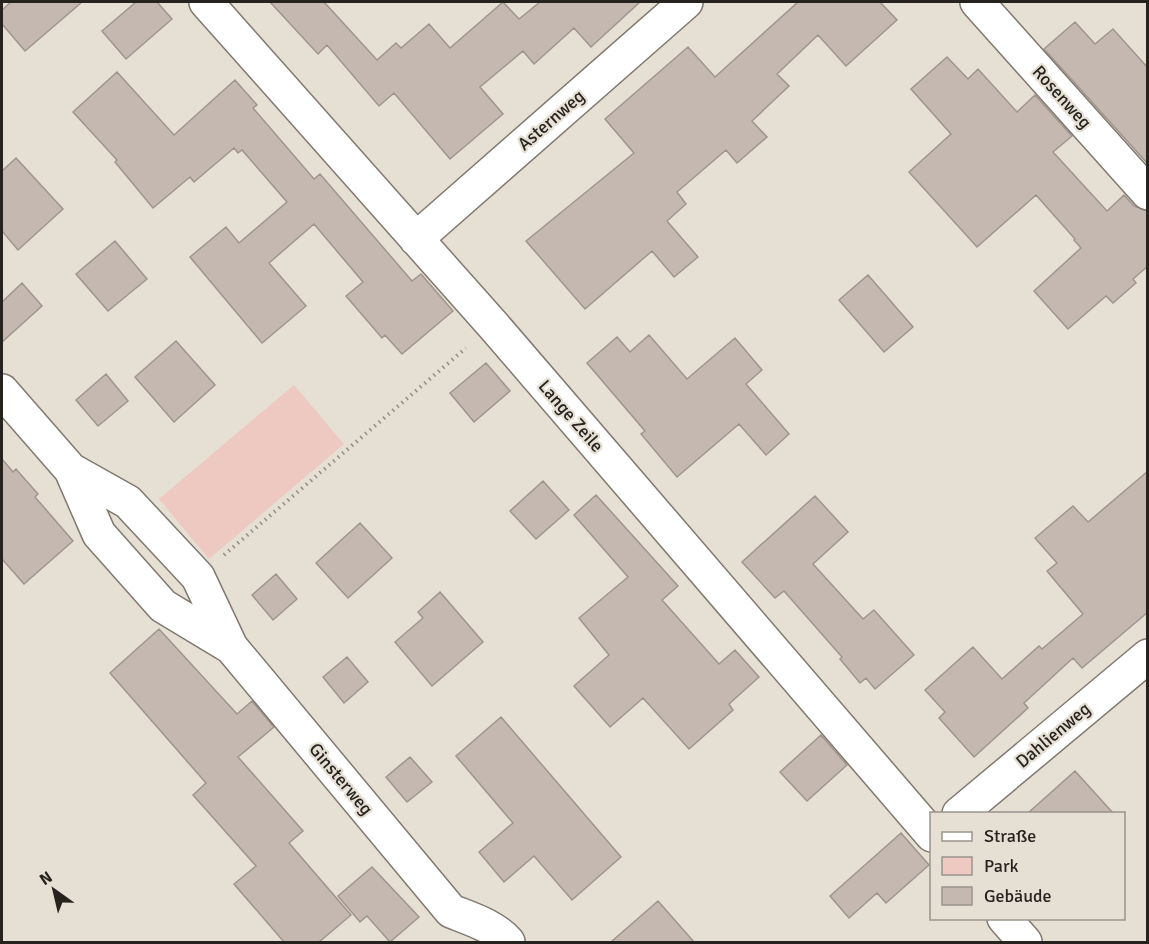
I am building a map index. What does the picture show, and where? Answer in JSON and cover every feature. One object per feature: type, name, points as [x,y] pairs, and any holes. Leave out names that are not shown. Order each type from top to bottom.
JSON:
[{"type":"street","name":"Lange Zeile","points":[[206,2],[493,325],[930,833]]},
{"type":"street","name":"Asternweg","points":[[416,239],[686,2]]},
{"type":"street","name":"Rosenweg","points":[[977,2],[1148,193]]},
{"type":"street","name":"Ginsterweg","points":[[2,391],[71,470],[99,534],[164,606],[231,647]]},
{"type":"street","name":"Ginsterweg","points":[[71,470],[128,502],[198,577],[231,647],[451,911],[458,942]]},
{"type":"street","name":"Dahlienweg","points":[[960,812],[1148,656]]},
{"type":"street","name":"Ginsterweg","points":[[451,911],[480,923],[502,935],[508,942]]},
{"type":"street","points":[[1006,920],[1025,942]]},
{"type":"path","points":[[198,577],[493,325]]},
{"type":"green space","points":[[294,385],[344,444],[209,559],[159,499]]},
{"type":"building","points":[[11,2],[82,2],[25,51],[2,24],[2,10]]},
{"type":"building","points":[[136,2],[157,2],[172,19],[126,59],[102,31]]},
{"type":"building","points":[[270,2],[324,2],[377,60],[396,43],[401,48],[429,24],[450,48],[503,2],[519,19],[540,2],[640,2],[591,47],[574,28],[534,64],[523,51],[480,87],[503,114],[450,159],[394,93],[379,106],[327,45],[318,54]]},
{"type":"building","points":[[798,2],[880,2],[897,20],[846,66],[818,35],[777,74],[789,86],[752,121],[767,137],[737,163],[726,150],[677,192],[686,204],[667,221],[698,257],[674,277],[652,251],[585,309],[526,241],[634,153],[605,119],[688,47],[715,77]]},
{"type":"building","points":[[1075,22],[1095,44],[1113,29],[1148,68],[1148,164],[1044,49]]},
{"type":"building","points":[[947,57],[968,79],[978,69],[1017,112],[1035,95],[1072,136],[1053,152],[1107,211],[1124,195],[1134,206],[1148,211],[1148,266],[1133,279],[1136,283],[1113,303],[1106,296],[1068,329],[1034,291],[1081,248],[1036,195],[977,247],[909,172],[951,134],[911,89]]},
{"type":"building","points":[[117,72],[174,135],[235,80],[257,105],[253,108],[314,179],[320,174],[412,281],[421,274],[453,311],[402,354],[385,335],[382,338],[346,296],[363,282],[314,224],[269,263],[306,306],[262,343],[190,257],[226,227],[239,243],[287,202],[242,150],[238,153],[234,148],[194,182],[190,177],[153,208],[115,162],[117,160],[73,112]]},
{"type":"building","points":[[16,158],[63,209],[18,250],[2,231],[2,171]]},
{"type":"building","points":[[115,241],[147,279],[108,311],[76,274]]},
{"type":"building","points":[[868,275],[913,327],[884,352],[839,300]]},
{"type":"building","points":[[22,283],[42,306],[2,342],[2,302]]},
{"type":"building","points":[[649,335],[687,379],[735,338],[762,370],[746,384],[789,434],[766,455],[739,424],[677,477],[641,434],[645,431],[587,363],[617,337],[630,352]]},
{"type":"building","points":[[176,341],[215,385],[174,422],[135,377]]},
{"type":"building","points":[[486,363],[510,391],[474,422],[450,393]]},
{"type":"building","points":[[106,374],[128,401],[98,426],[76,400]]},
{"type":"building","points":[[2,459],[13,472],[16,469],[38,494],[35,497],[73,541],[24,584],[2,559]]},
{"type":"building","points":[[1148,471],[1148,612],[1082,668],[1073,658],[1024,703],[1028,708],[974,757],[939,718],[945,712],[925,690],[973,647],[1002,679],[1039,646],[1042,649],[1083,614],[1047,571],[1057,563],[1035,538],[1073,506],[1088,522]]},
{"type":"building","points":[[543,481],[569,510],[536,539],[510,511]]},
{"type":"building","points":[[596,495],[678,586],[662,600],[719,664],[735,650],[759,677],[729,704],[733,710],[689,749],[643,698],[610,727],[574,686],[609,655],[579,618],[628,577],[574,515]]},
{"type":"building","points":[[815,496],[848,532],[813,564],[863,619],[874,610],[914,655],[875,689],[866,678],[860,683],[840,659],[842,657],[784,591],[775,598],[742,562]]},
{"type":"building","points":[[360,523],[392,558],[348,598],[316,563]]},
{"type":"building","points":[[276,574],[297,599],[273,620],[252,595]]},
{"type":"building","points":[[440,592],[483,642],[432,686],[395,642],[423,618],[418,612]]},
{"type":"building","points":[[159,629],[237,714],[252,701],[274,727],[238,757],[303,831],[289,843],[351,915],[319,942],[284,942],[234,884],[256,866],[193,795],[206,783],[110,673]]},
{"type":"building","points":[[347,657],[368,682],[344,703],[323,677]]},
{"type":"building","points":[[501,717],[621,857],[572,900],[534,856],[504,882],[479,852],[513,823],[456,756]]},
{"type":"building","points":[[821,735],[847,765],[807,801],[780,772]]},
{"type":"building","points":[[410,757],[432,782],[407,802],[386,777]]},
{"type":"building","points":[[1075,771],[1112,812],[1029,812]]},
{"type":"building","points":[[901,833],[929,865],[886,903],[877,893],[849,918],[830,896]]},
{"type":"building","points":[[372,867],[419,917],[390,942],[367,916],[360,922],[338,896]]},
{"type":"building","points":[[658,901],[694,942],[611,942]]}]
